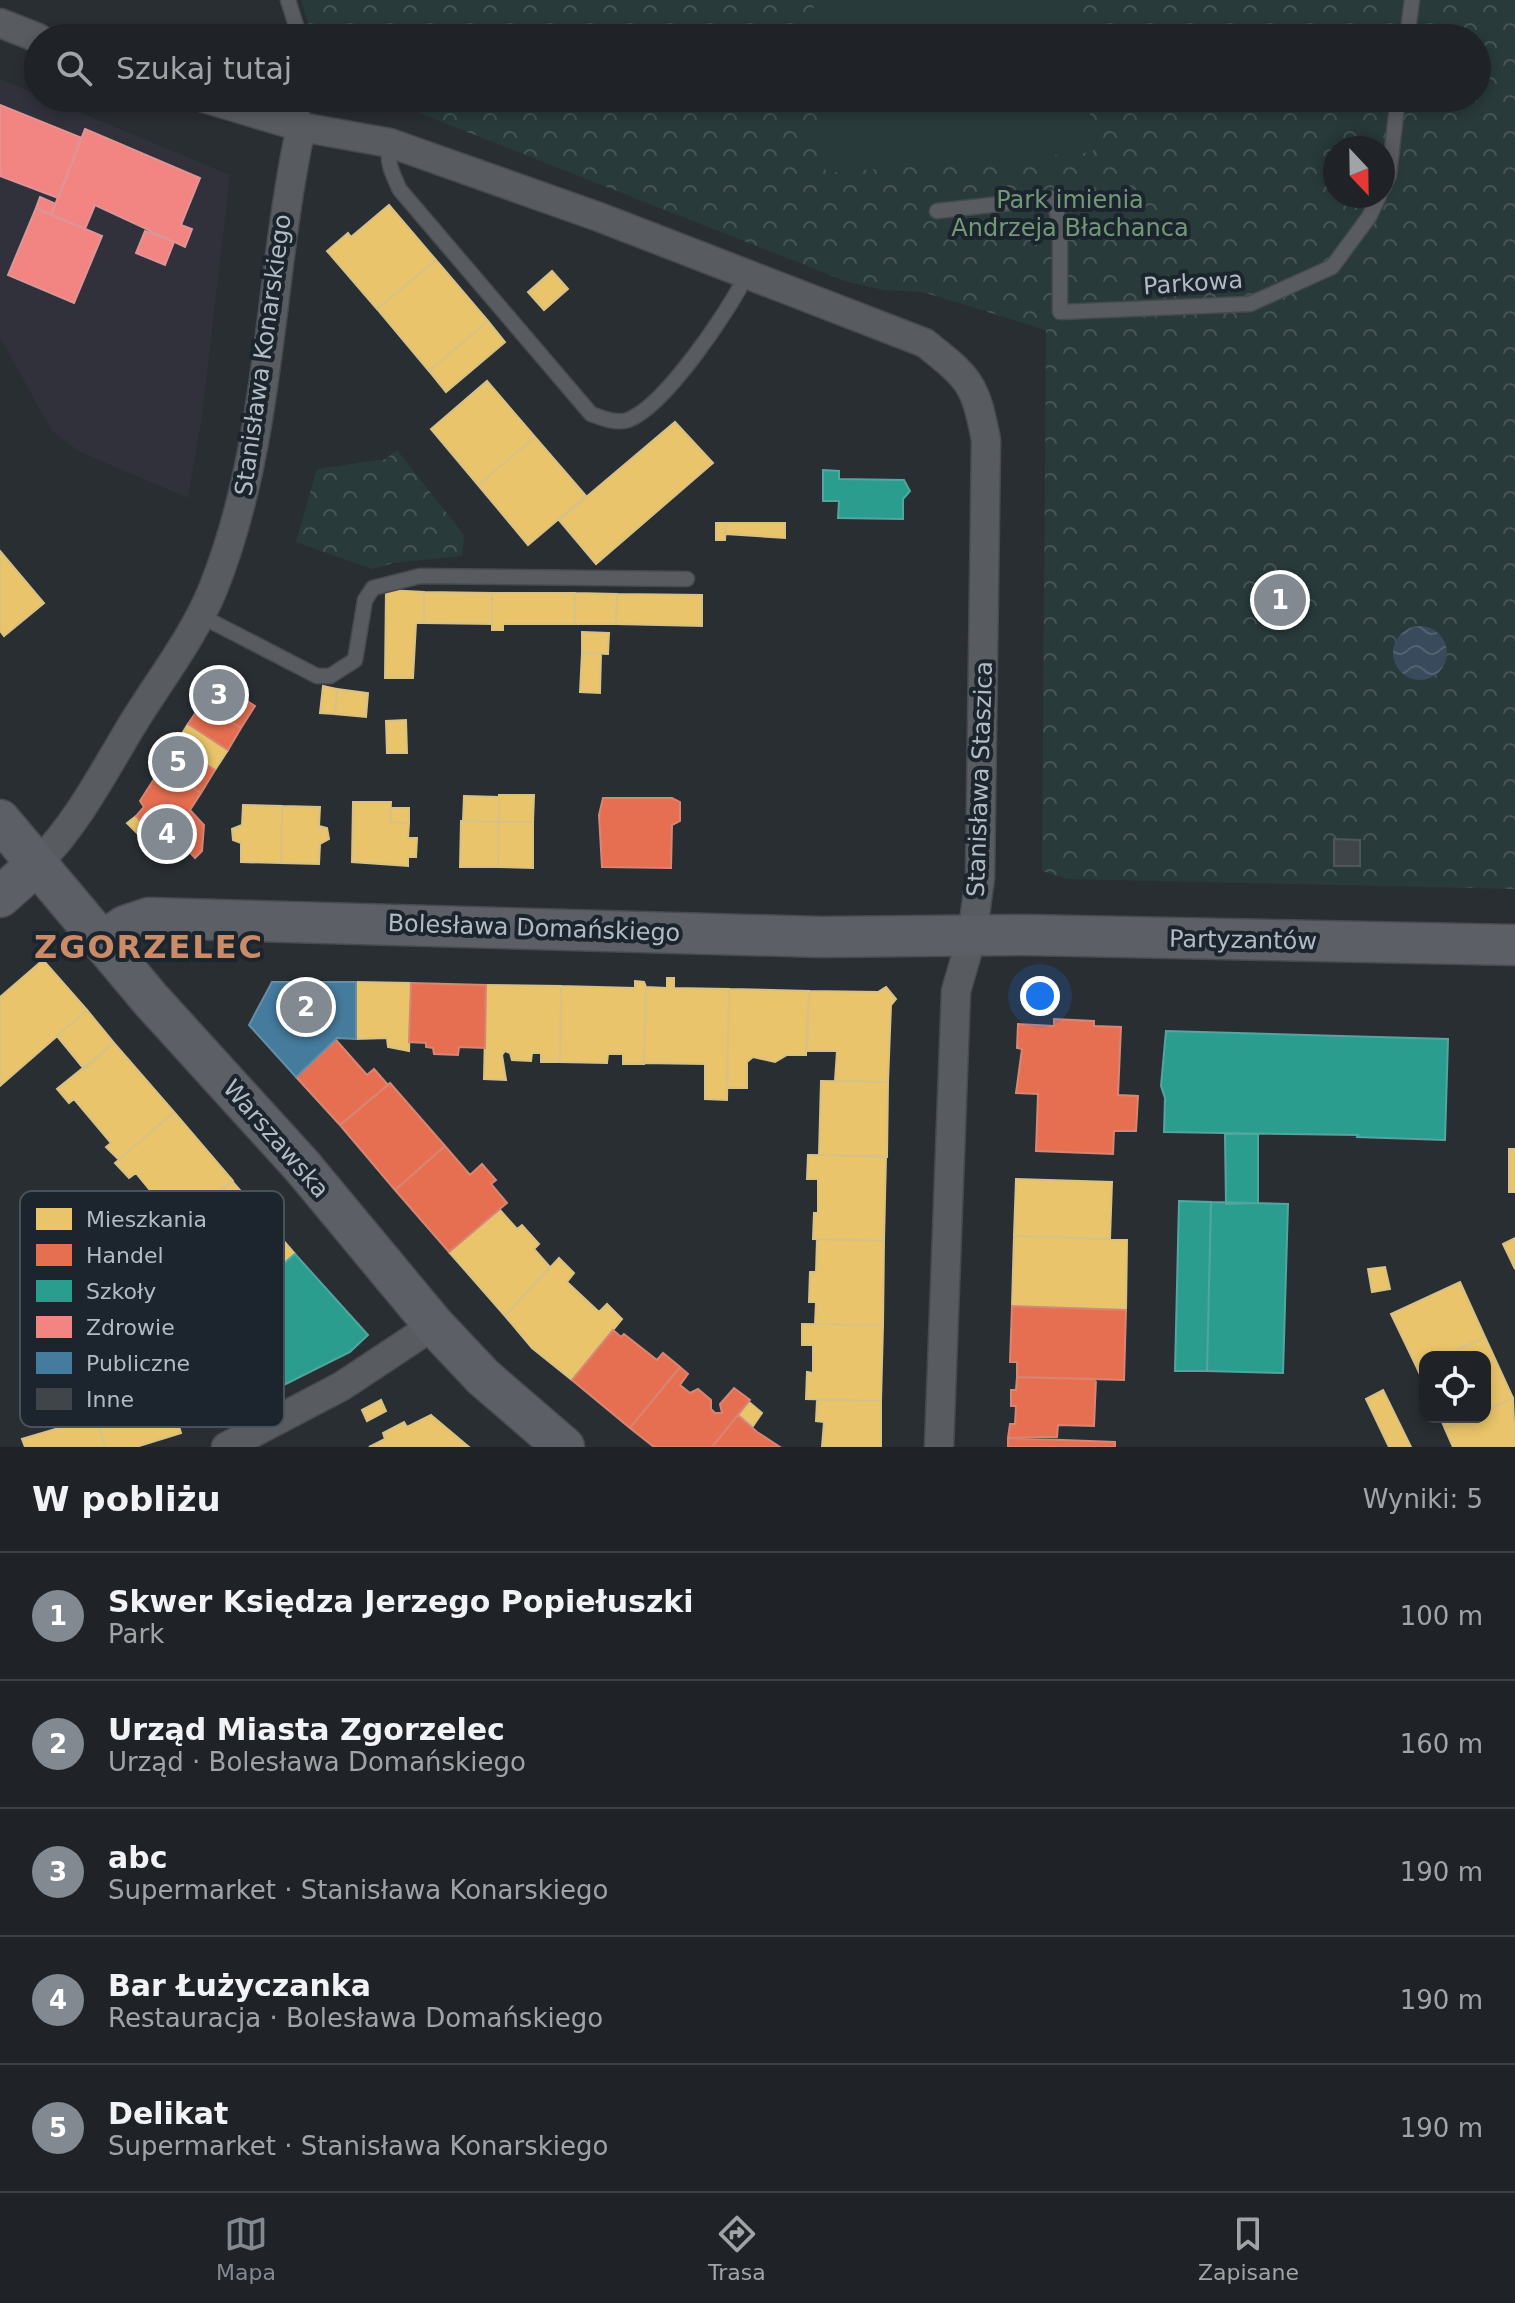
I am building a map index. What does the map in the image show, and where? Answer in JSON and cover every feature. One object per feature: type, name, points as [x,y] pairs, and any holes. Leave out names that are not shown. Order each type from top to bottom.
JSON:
[{"type":"street","points":[[0,23],[24,32]]},
{"type":"street","points":[[251,112],[301,127],[390,143],[599,217],[746,276]]},
{"type":"street","name":"Stanisława Konarskiego","points":[[37,864],[60,841],[199,615],[225,555],[253,453],[286,194],[301,127]]},
{"type":"street","name":"Stanisława Staszica","points":[[746,276],[925,343],[960,373],[978,397],[986,440],[980,878],[972,936],[956,991],[939,1447]]},
{"type":"street","name":"Warszawska","points":[[0,820],[103,942],[302,1166],[434,1325],[483,1377],[564,1447]]},
{"type":"street","points":[[0,897],[37,864]]},
{"type":"street","name":"Bolesława Domańskiego","points":[[103,942],[125,926],[149,918],[821,937],[972,936]]},
{"type":"street","name":"Partyzantów","points":[[972,936],[1515,945]]},
{"type":"street","points":[[284,1416],[342,1386],[434,1325]]},
{"type":"street","points":[[226,1447],[264,1427]]},
{"type":"lane","points":[[288,0],[296,24]]},
{"type":"lane","points":[[1409,24],[1412,0]]},
{"type":"lane","points":[[301,127],[302,112]]},
{"type":"lane","points":[[1394,136],[1396,112]]},
{"type":"lane","points":[[390,143],[387,156],[400,190],[591,414],[603,419],[628,420],[664,393],[730,308],[746,276]]},
{"type":"lane","name":"Parkowa","points":[[937,211],[1055,198],[1060,235],[1060,312],[1250,304],[1332,267],[1373,208]]},
{"type":"lane","points":[[199,615],[317,676],[330,676],[355,660],[365,600],[380,583],[420,576],[687,579]]},
{"type":"shaded area","points":[[0,79],[24,89],[24,112],[79,112],[230,175],[202,416],[188,498],[80,452],[52,431],[0,337]]},
{"type":"green space","name":"Park imienia Andrzeja Błachanca","points":[[301,0],[1515,0],[1515,889],[1067,879],[1042,871],[1046,330],[923,292],[884,290],[848,282],[417,112],[1491,112],[1491,24],[309,24]]},
{"type":"green space","points":[[813,0],[1081,0],[1083,24],[815,24]]},
{"type":"green space","points":[[821,112],[1090,112],[1093,152],[826,173]]},
{"type":"green space","points":[[397,450],[464,535],[462,556],[393,563],[372,569],[296,542],[317,469],[386,459]]},
{"type":"water","points":[[1420,626],[1439,634],[1447,653],[1439,672],[1420,680],[1401,672],[1393,653],[1401,634]]},
{"type":"building: Mieszkania","points":[[389,205],[436,260],[377,309],[327,251],[348,233],[351,237]]},
{"type":"building: Mieszkania","points":[[436,260],[488,321],[429,371],[377,309]]},
{"type":"building: Mieszkania","points":[[552,271],[568,289],[544,310],[528,292]]},
{"type":"building: Mieszkania","points":[[488,321],[505,342],[446,392],[429,371]]},
{"type":"building: Mieszkania","points":[[487,381],[535,437],[478,485],[431,429]]},
{"type":"building: Mieszkania","points":[[675,422],[713,463],[596,564],[559,520]]},
{"type":"building: Mieszkania","points":[[535,437],[586,496],[528,545],[478,485]]},
{"type":"building: Mieszkania","points":[[716,523],[726,523],[725,540],[716,540]]},
{"type":"building: Mieszkania","points":[[726,523],[785,523],[785,538],[726,534]]},
{"type":"building: Mieszkania","points":[[0,551],[44,603],[4,636],[0,631]]},
{"type":"building: Mieszkania","points":[[386,590],[424,592],[424,623],[416,623],[413,678],[385,678]]},
{"type":"building: Mieszkania","points":[[424,592],[492,593],[492,624],[424,623]]},
{"type":"building: Mieszkania","points":[[492,593],[575,593],[575,624],[503,624],[503,630],[492,630]]},
{"type":"building: Mieszkania","points":[[575,593],[617,594],[616,624],[575,624]]},
{"type":"building: Mieszkania","points":[[617,594],[702,595],[702,626],[616,624]]},
{"type":"building: Mieszkania","points":[[582,632],[609,633],[608,654],[582,653]]},
{"type":"building: Mieszkania","points":[[582,653],[601,653],[600,693],[580,692]]},
{"type":"building: Mieszkania","points":[[323,686],[337,689],[335,714],[320,713]]},
{"type":"building: Mieszkania","points":[[337,689],[368,693],[366,717],[335,714]]},
{"type":"building: Mieszkania","points":[[406,720],[407,753],[387,753],[386,721]]},
{"type":"building: Mieszkania","points":[[188,724],[228,750],[215,770],[175,745]]},
{"type":"building: Mieszkania","points":[[499,795],[534,795],[533,822],[499,822]]},
{"type":"building: Mieszkania","points":[[464,796],[499,797],[499,822],[463,821]]},
{"type":"building: Mieszkania","points":[[353,802],[391,802],[390,822],[409,823],[408,838],[417,838],[416,857],[408,857],[408,866],[352,862]]},
{"type":"building: Mieszkania","points":[[243,805],[282,806],[281,863],[241,862],[241,843],[233,840],[232,829],[242,825]]},
{"type":"building: Mieszkania","points":[[282,806],[320,807],[319,826],[327,828],[329,839],[320,844],[319,864],[281,863]]},
{"type":"building: Mieszkania","points":[[391,808],[409,808],[409,823],[390,822]]},
{"type":"building: Mieszkania","points":[[136,816],[148,828],[140,836],[127,823]]},
{"type":"building: Mieszkania","points":[[461,821],[499,822],[498,867],[460,867]]},
{"type":"building: Mieszkania","points":[[499,822],[533,822],[533,868],[498,867]]},
{"type":"building: Mieszkania","points":[[43,960],[87,1010],[0,1086],[0,997]]},
{"type":"building: Mieszkania","points":[[667,978],[674,978],[674,988],[729,989],[727,1100],[705,1099],[705,1064],[644,1063],[646,987],[667,988]]},
{"type":"building: Mieszkania","points":[[635,981],[644,982],[646,987],[644,1064],[623,1064],[623,1054],[608,1054],[607,1063],[560,1062],[561,986],[635,988]]},
{"type":"building: Mieszkania","points":[[356,982],[411,983],[409,1051],[388,1047],[387,1038],[356,1039]]},
{"type":"building: Mieszkania","points":[[486,985],[561,986],[560,1062],[541,1062],[541,1053],[532,1053],[531,1061],[512,1060],[510,1053],[505,1051],[502,1055],[506,1080],[484,1079]]},
{"type":"building: Mieszkania","points":[[886,987],[896,999],[891,1005],[888,1082],[835,1081],[837,1051],[807,1051],[809,991],[878,992]]},
{"type":"building: Mieszkania","points":[[729,989],[809,991],[806,1055],[787,1055],[775,1062],[753,1057],[747,1062],[747,1088],[727,1088]]},
{"type":"building: Mieszkania","points":[[87,1010],[114,1043],[84,1069],[57,1036]]},
{"type":"building: Mieszkania","points":[[114,1043],[174,1112],[119,1160],[106,1147],[111,1143],[74,1099],[69,1103],[57,1089]]},
{"type":"building: Mieszkania","points":[[821,1081],[888,1082],[887,1157],[819,1155]]},
{"type":"building: Mieszkania","points":[[174,1112],[233,1181],[221,1191],[151,1191],[136,1173],[129,1178],[115,1163]]},
{"type":"building: Mieszkania","points":[[1509,1149],[1515,1149],[1515,1192],[1509,1192]]},
{"type":"building: Mieszkania","points":[[808,1155],[886,1156],[884,1241],[813,1239],[814,1213],[818,1213],[818,1179],[807,1179]]},
{"type":"building: Mieszkania","points":[[1016,1179],[1112,1182],[1110,1239],[1014,1236]]},
{"type":"building: Mieszkania","points":[[232,1181],[241,1191],[220,1191]]},
{"type":"building: Mieszkania","points":[[500,1210],[517,1229],[522,1225],[539,1244],[534,1249],[550,1267],[505,1316],[449,1252]]},
{"type":"building: Mieszkania","points":[[1014,1236],[1127,1240],[1126,1310],[1012,1306]]},
{"type":"building: Mieszkania","points":[[1515,1238],[1515,1269],[1503,1244]]},
{"type":"building: Mieszkania","points":[[817,1239],[884,1241],[883,1325],[815,1324],[816,1302],[809,1302],[810,1272],[816,1272]]},
{"type":"building: Mieszkania","points":[[284,1241],[295,1254],[284,1263]]},
{"type":"building: Mieszkania","points":[[559,1258],[574,1273],[567,1282],[599,1312],[607,1304],[622,1319],[572,1380],[532,1348],[505,1316]]},
{"type":"building: Mieszkania","points":[[1385,1267],[1390,1289],[1372,1292],[1368,1269]]},
{"type":"building: Mieszkania","points":[[1460,1282],[1485,1337],[1455,1351],[1419,1351],[1417,1368],[1391,1314]]},
{"type":"building: Mieszkania","points":[[802,1324],[883,1325],[881,1401],[806,1399],[807,1372],[813,1373],[813,1345],[802,1345]]},
{"type":"building: Mieszkania","points":[[1485,1337],[1513,1398],[1491,1408],[1491,1351],[1455,1351]]},
{"type":"building: Mieszkania","points":[[1383,1390],[1411,1447],[1389,1447],[1366,1399]]},
{"type":"building: Mieszkania","points":[[1513,1398],[1515,1447],[1453,1447],[1445,1429],[1458,1423],[1491,1423],[1491,1408]]},
{"type":"building: Mieszkania","points":[[381,1400],[386,1411],[367,1421],[362,1410]]},
{"type":"building: Mieszkania","points":[[817,1400],[881,1401],[881,1447],[822,1447],[824,1422],[816,1421]]},
{"type":"building: Mieszkania","points":[[749,1402],[762,1413],[753,1426],[738,1415]]},
{"type":"building: Mieszkania","points":[[431,1415],[469,1447],[369,1447],[385,1439],[383,1433],[404,1422],[407,1427]]},
{"type":"building: Mieszkania","points":[[1442,1423],[1458,1423],[1445,1429]]},
{"type":"building: Mieszkania","points":[[62,1427],[99,1427],[105,1447],[25,1447],[22,1439]]},
{"type":"building: Mieszkania","points":[[99,1427],[179,1427],[181,1433],[136,1447],[105,1447]]},
{"type":"building: Handel","points":[[216,681],[255,706],[241,728],[202,703]]},
{"type":"building: Handel","points":[[202,703],[241,728],[228,750],[188,724]]},
{"type":"building: Handel","points":[[175,745],[215,770],[201,793],[161,768]]},
{"type":"building: Handel","points":[[161,768],[201,793],[190,810],[204,825],[202,851],[195,858],[185,847],[173,857],[136,816],[144,807],[140,801]]},
{"type":"building: Handel","points":[[603,798],[672,798],[680,802],[680,821],[672,825],[671,868],[602,867],[599,815]]},
{"type":"building: Handel","points":[[411,983],[486,985],[485,1048],[459,1047],[458,1055],[434,1054],[433,1048],[426,1047],[426,1043],[409,1042]]},
{"type":"building: Handel","points":[[1054,1019],[1094,1021],[1094,1026],[1121,1027],[1118,1095],[1138,1096],[1136,1131],[1114,1131],[1113,1154],[1036,1151],[1038,1094],[1016,1093],[1022,1049],[1017,1048],[1018,1024],[1054,1026]]},
{"type":"building: Handel","points":[[336,1040],[367,1075],[374,1069],[388,1085],[340,1125],[296,1077]]},
{"type":"building: Handel","points":[[390,1083],[445,1146],[395,1190],[340,1125]]},
{"type":"building: Handel","points":[[445,1146],[470,1175],[482,1164],[496,1180],[491,1184],[507,1203],[449,1252],[395,1190]]},
{"type":"building: Handel","points":[[1012,1306],[1126,1310],[1124,1380],[1017,1377],[1017,1362],[1010,1362]]},
{"type":"building: Handel","points":[[613,1330],[621,1337],[624,1334],[657,1360],[663,1353],[680,1367],[630,1428],[572,1380]]},
{"type":"building: Handel","points":[[680,1367],[688,1374],[680,1385],[690,1393],[698,1389],[711,1400],[711,1409],[715,1413],[722,1413],[720,1404],[734,1388],[750,1400],[712,1447],[654,1447],[630,1428]]},
{"type":"building: Handel","points":[[1017,1377],[1096,1379],[1094,1426],[1058,1425],[1057,1437],[1008,1438],[1010,1424],[1015,1424],[1016,1406],[1011,1406],[1011,1390],[1016,1390]]},
{"type":"building: Handel","points":[[738,1415],[757,1432],[780,1447],[712,1447]]},
{"type":"building: Handel","points":[[1008,1438],[1115,1442],[1115,1447],[1008,1447]]},
{"type":"building: Szkoły","points":[[823,470],[839,471],[839,479],[904,480],[910,491],[903,499],[903,519],[838,518],[839,501],[823,501]]},
{"type":"building: Szkoły","points":[[1166,1031],[1448,1039],[1445,1140],[1358,1135],[1164,1132],[1165,1098],[1161,1086]]},
{"type":"building: Szkoły","points":[[1225,1134],[1258,1134],[1258,1203],[1226,1204]]},
{"type":"building: Szkoły","points":[[1179,1201],[1211,1202],[1207,1371],[1175,1371]]},
{"type":"building: Szkoły","points":[[1211,1202],[1288,1204],[1283,1373],[1207,1371]]},
{"type":"building: Szkoły","points":[[295,1254],[368,1335],[350,1352],[284,1385],[284,1263]]},
{"type":"building: Zdrowie","points":[[0,105],[82,138],[58,198],[0,176]]},
{"type":"building: Zdrowie","points":[[85,129],[200,178],[181,225],[192,229],[185,247],[95,205],[85,229],[51,215]]},
{"type":"building: Zdrowie","points":[[40,197],[56,204],[51,215],[36,208]]},
{"type":"building: Zdrowie","points":[[36,208],[102,236],[74,303],[8,275]]},
{"type":"building: Zdrowie","points":[[145,231],[174,242],[165,265],[136,253]]},
{"type":"building: Publiczne","points":[[272,982],[356,982],[356,1039],[337,1038],[296,1077],[249,1025]]},
{"type":"building: Inne","points":[[1334,839],[1360,840],[1360,866],[1334,866]]},
{"type":"place","name":"Skwer Księdza Jerzego Popiełuszki","points":[[1280,600]]},
{"type":"place","name":"abc","points":[[219,695]]},
{"type":"place","name":"Delikat","points":[[178,762]]},
{"type":"place","name":"Bar Łużyczanka","points":[[167,834]]},
{"type":"place","name":"Urząd Miasta Zgorzelec","points":[[306,1007]]},
{"type":"district","name":"ZGORZELEC","points":[[149,947]]}]
